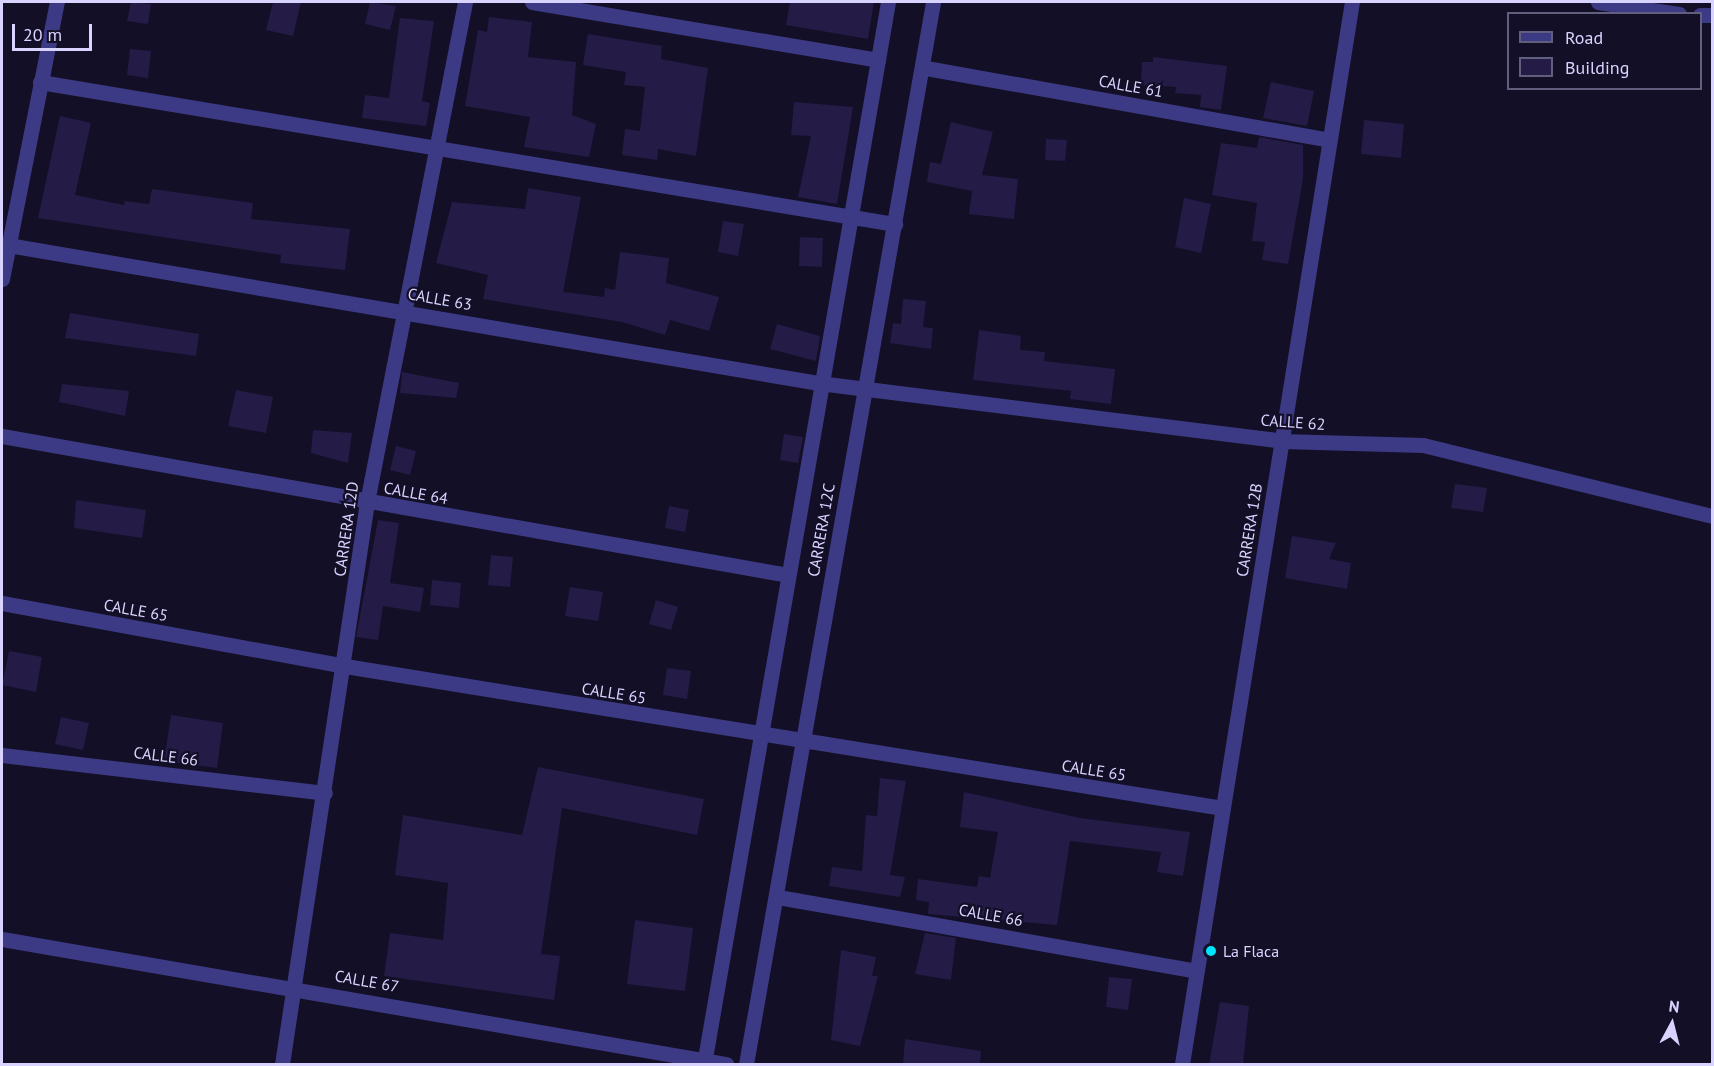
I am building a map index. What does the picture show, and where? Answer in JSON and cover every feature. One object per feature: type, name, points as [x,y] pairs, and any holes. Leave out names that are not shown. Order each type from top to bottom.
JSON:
[{"type":"street","points":[[2,279],[5,244],[57,2]]},
{"type":"street","name":"CARRERA 12D","points":[[282,1065],[345,666],[367,502],[403,311],[440,149],[465,2]]},
{"type":"street","points":[[532,2],[878,60]]},
{"type":"street","name":"CARRERA 12C","points":[[704,1063],[757,735],[788,575],[819,383],[852,218],[888,2]]},
{"type":"street","name":"CARRERA 12C","points":[[746,1065],[778,897],[801,742],[895,224],[926,68],[933,2]]},
{"type":"street","name":"CARRERA 12B","points":[[1182,1065],[1353,2]]},
{"type":"street","points":[[1598,2],[1666,12]]},
{"type":"street","name":"CALLE 61","points":[[926,68],[1330,140]]},
{"type":"street","points":[[40,82],[895,224]]},
{"type":"street","name":"CALLE 63","points":[[5,244],[865,390]]},
{"type":"street","name":"CALLE 62","points":[[865,390],[1282,441],[1423,445],[1713,516]]},
{"type":"street","name":"CALLE 64","points":[[2,436],[788,575]]},
{"type":"street","name":"CALLE 65","points":[[2,603],[345,666],[757,735],[1223,808]]},
{"type":"street","name":"CALLE 66","points":[[2,755],[325,794]]},
{"type":"street","name":"CALLE 66","points":[[778,897],[1197,971]]},
{"type":"street","name":"CALLE 67","points":[[2,939],[296,986],[704,1063],[726,1065]]},
{"type":"building","points":[[131,2],[151,4],[148,24],[127,21]]},
{"type":"building","points":[[273,2],[301,2],[293,36],[266,30]]},
{"type":"building","points":[[370,2],[396,6],[390,30],[365,24]]},
{"type":"building","points":[[790,2],[874,2],[868,39],[786,25]]},
{"type":"building","points":[[489,17],[532,22],[528,57],[576,62],[572,115],[596,124],[589,157],[524,147],[530,117],[465,106],[478,30],[487,32]]},
{"type":"building","points":[[400,18],[434,21],[422,101],[430,103],[426,126],[362,118],[365,95],[389,98]]},
{"type":"building","points":[[588,34],[662,46],[661,59],[708,68],[696,156],[658,149],[657,160],[622,155],[625,129],[640,131],[645,87],[624,85],[626,72],[583,65]]},
{"type":"building","points":[[130,49],[151,51],[148,78],[127,75]]},
{"type":"building","points":[[1153,57],[1227,66],[1221,110],[1200,107],[1201,95],[1175,93],[1176,87],[1141,85],[1142,62],[1153,62]]},
{"type":"building","points":[[1271,82],[1314,91],[1307,126],[1263,118]]},
{"type":"building","points":[[794,102],[853,107],[837,204],[798,197],[811,136],[791,135]]},
{"type":"building","points":[[60,116],[91,123],[75,195],[124,205],[125,201],[149,204],[152,189],[253,203],[251,219],[350,229],[345,270],[280,263],[281,255],[38,218]]},
{"type":"building","points":[[1364,120],[1404,124],[1401,158],[1361,154]]},
{"type":"building","points":[[951,122],[993,132],[982,175],[1018,179],[1014,219],[969,214],[972,191],[927,182],[930,162],[941,164]]},
{"type":"building","points":[[1259,137],[1303,145],[1303,179],[1288,264],[1262,260],[1265,242],[1252,241],[1257,203],[1212,195],[1221,143],[1257,148]]},
{"type":"building","points":[[1046,139],[1067,140],[1065,161],[1045,160]]},
{"type":"building","points":[[528,188],[581,197],[563,292],[604,297],[605,288],[615,290],[620,252],[669,258],[666,283],[719,297],[709,331],[670,320],[665,335],[622,322],[483,299],[488,275],[436,263],[452,202],[525,209]]},
{"type":"building","points":[[1184,198],[1211,204],[1201,253],[1175,247]]},
{"type":"building","points":[[723,221],[744,224],[738,256],[718,252]]},
{"type":"building","points":[[800,237],[823,238],[822,267],[799,266]]},
{"type":"building","points":[[903,299],[926,301],[923,327],[933,328],[931,349],[890,343],[893,323],[901,324]]},
{"type":"building","points":[[70,313],[199,334],[196,356],[65,338]]},
{"type":"building","points":[[777,324],[820,336],[816,361],[770,349]]},
{"type":"building","points":[[979,330],[1021,336],[1020,350],[1045,352],[1044,361],[1115,369],[1111,404],[1070,399],[1071,391],[973,380]]},
{"type":"building","points":[[402,372],[459,383],[456,398],[400,393]]},
{"type":"building","points":[[62,384],[129,391],[125,416],[59,402]]},
{"type":"building","points":[[236,390],[273,397],[266,433],[228,426]]},
{"type":"building","points":[[313,430],[352,433],[348,463],[311,453]]},
{"type":"building","points":[[784,434],[803,437],[798,463],[780,460]]},
{"type":"building","points":[[396,446],[416,451],[410,475],[390,470]]},
{"type":"building","points":[[1455,484],[1487,488],[1483,512],[1451,508]]},
{"type":"building","points":[[76,500],[146,510],[142,538],[74,528]]},
{"type":"building","points":[[669,506],[689,510],[685,532],[665,528]]},
{"type":"building","points":[[378,520],[399,523],[390,583],[424,588],[420,612],[383,606],[378,640],[356,637]]},
{"type":"building","points":[[1292,536],[1336,543],[1329,559],[1351,563],[1347,589],[1285,578]]},
{"type":"building","points":[[491,555],[513,557],[510,587],[488,585]]},
{"type":"building","points":[[432,580],[461,583],[459,608],[430,605]]},
{"type":"building","points":[[570,587],[603,592],[598,621],[565,616]]},
{"type":"building","points":[[656,600],[678,607],[671,630],[649,624]]},
{"type":"building","points":[[9,651],[42,657],[36,692],[2,685]]},
{"type":"building","points":[[667,668],[691,671],[687,699],[663,695]]},
{"type":"building","points":[[171,715],[223,723],[217,768],[164,761]]},
{"type":"building","points":[[61,717],[89,723],[83,750],[55,744]]},
{"type":"building","points":[[538,767],[704,799],[697,835],[562,808],[541,954],[560,956],[554,1000],[384,976],[390,933],[443,940],[448,883],[395,875],[403,815],[522,835]]},
{"type":"building","points":[[880,778],[906,781],[890,875],[905,877],[900,897],[829,886],[832,867],[862,871],[866,815],[877,816]]},
{"type":"building","points":[[964,792],[1080,818],[1190,832],[1183,876],[1157,872],[1161,852],[1070,841],[1057,925],[928,914],[929,902],[916,900],[918,879],[977,887],[979,876],[990,878],[998,832],[960,827]]},
{"type":"building","points":[[635,920],[693,928],[685,991],[627,984]]},
{"type":"building","points":[[925,933],[956,938],[951,980],[915,974]]},
{"type":"building","points":[[841,950],[876,957],[872,976],[878,976],[860,1046],[831,1040]]},
{"type":"building","points":[[1109,977],[1132,979],[1128,1010],[1106,1007]]},
{"type":"building","points":[[1220,1002],[1249,1006],[1243,1065],[1209,1065]]},
{"type":"building","points":[[905,1039],[981,1051],[980,1065],[903,1065]]},
{"type":"place","name":"La Flaca","points":[[1211,951]]}]
